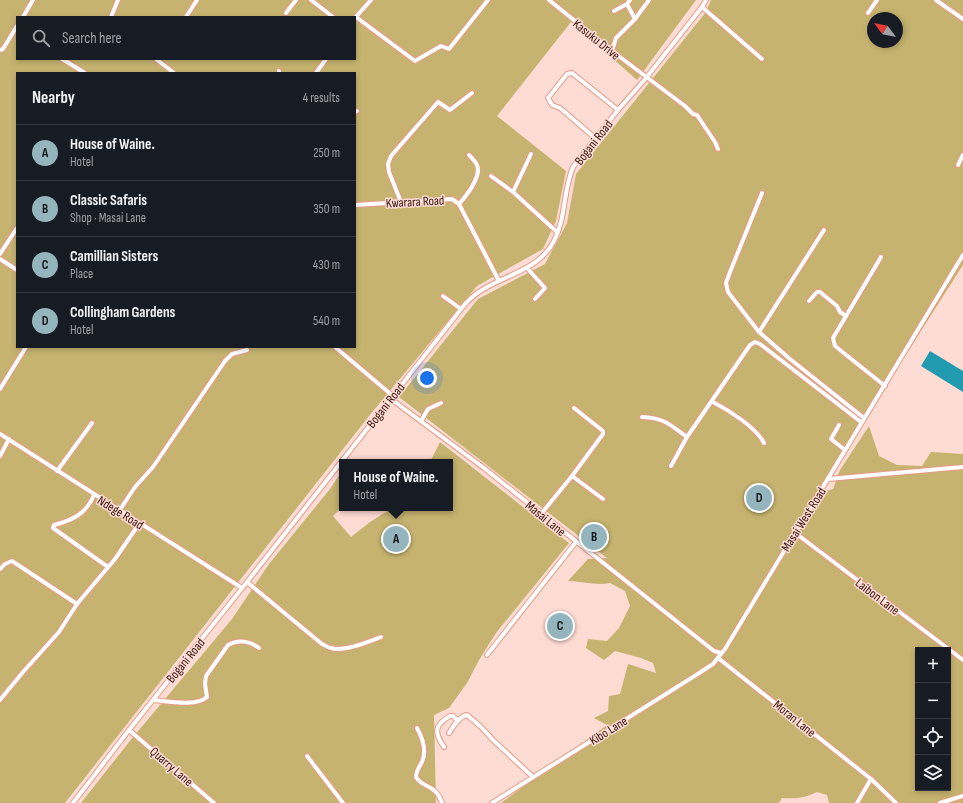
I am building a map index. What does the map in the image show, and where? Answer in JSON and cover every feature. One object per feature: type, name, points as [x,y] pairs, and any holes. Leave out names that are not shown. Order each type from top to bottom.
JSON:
[{"type":"street","points":[[23,16],[33,0]]},
{"type":"street","points":[[111,16],[118,0]]},
{"type":"street","points":[[187,16],[197,0]]},
{"type":"street","points":[[286,13],[296,0]]},
{"type":"street","points":[[311,0],[332,16]]},
{"type":"street","points":[[371,0],[356,18],[415,61],[441,46],[449,49],[488,0]]},
{"type":"street","name":"Kasuku Drive","points":[[549,0],[612,52],[646,78],[651,80],[693,114],[697,115],[718,148]]},
{"type":"street","points":[[614,12],[630,0]]},
{"type":"street","points":[[612,52],[616,38],[635,19],[649,0],[654,0]]},
{"type":"street","name":"Bogani Road","points":[[344,459],[461,309],[476,294],[527,268],[544,255],[554,242],[564,208],[569,179],[573,167],[595,138],[646,78],[706,0]]},
{"type":"street","points":[[869,12],[878,0]]},
{"type":"street","points":[[936,0],[963,19]]},
{"type":"street","points":[[626,4],[635,19]]},
{"type":"street","points":[[702,7],[762,59]]},
{"type":"street","points":[[0,50],[3,49],[16,28]]},
{"type":"street","points":[[64,60],[83,72]]},
{"type":"street","points":[[158,60],[173,72]]},
{"type":"street","points":[[317,72],[325,60]]},
{"type":"street","points":[[595,138],[560,108],[552,105],[548,98],[566,74],[572,73],[618,110]]},
{"type":"street","points":[[401,202],[389,172],[388,164],[392,156],[438,102],[450,110],[472,93]]},
{"type":"street","points":[[513,192],[531,154]]},
{"type":"street","points":[[958,165],[963,154]]},
{"type":"street","points":[[459,204],[470,190],[478,169],[477,165],[469,155]]},
{"type":"street","points":[[491,176],[513,192],[557,232]]},
{"type":"street","points":[[762,193],[726,283],[730,296],[759,332],[790,359],[864,418]]},
{"type":"street","name":"Kwarara Road","points":[[356,205],[452,199],[459,204],[499,281]]},
{"type":"street","points":[[0,254],[16,230]]},
{"type":"street","points":[[759,332],[824,230]]},
{"type":"street","name":"Masai West Road","points":[[720,653],[725,649],[794,532],[885,386],[963,255]]},
{"type":"street","points":[[881,257],[833,338],[835,346],[885,386]]},
{"type":"street","points":[[0,259],[16,269]]},
{"type":"street","points":[[527,268],[545,288],[535,299]]},
{"type":"street","points":[[809,301],[817,292],[820,292],[837,306],[840,312],[846,316]]},
{"type":"street","points":[[442,296],[461,309]]},
{"type":"street","points":[[671,466],[687,438],[750,345],[755,342],[760,344],[862,422]]},
{"type":"street","points":[[0,389],[25,348]]},
{"type":"street","name":"Masai Lane","points":[[336,348],[421,421],[484,468],[714,651],[720,653]]},
{"type":"street","points":[[119,511],[135,487],[153,467],[225,360],[232,354],[247,350]]},
{"type":"street","points":[[712,402],[730,411],[757,434],[764,443]]},
{"type":"street","points":[[421,421],[428,409],[441,403]]},
{"type":"street","points":[[541,514],[572,476],[603,432],[574,408]]},
{"type":"street","points":[[642,417],[662,420],[687,438]]},
{"type":"street","points":[[57,471],[92,423]]},
{"type":"street","points":[[840,426],[831,439],[845,450]]},
{"type":"street","name":"Ndege Road","points":[[0,434],[139,524],[242,588]]},
{"type":"street","points":[[0,456],[9,440]]},
{"type":"street","name":"Bogani Road","points":[[73,803],[339,465]]},
{"type":"street","points":[[828,479],[963,467]]},
{"type":"street","points":[[572,476],[603,499]]},
{"type":"street","points":[[94,495],[92,500],[79,515],[68,521],[54,525],[53,528],[108,567]]},
{"type":"street","points":[[0,700],[59,632],[77,604],[108,567],[139,524]]},
{"type":"street","name":"Laibon Lane","points":[[794,532],[963,660]]},
{"type":"street","points":[[487,655],[576,542]]},
{"type":"street","points":[[0,569],[5,564],[12,561],[77,604]]},
{"type":"street","points":[[248,582],[322,644],[330,648],[342,648],[357,645],[381,637]]},
{"type":"street","points":[[153,700],[186,702],[204,700],[207,697],[204,684],[206,676],[228,645],[233,642],[246,642],[259,648]]},
{"type":"street","name":"Kibo Lane","points":[[492,803],[694,677],[713,664],[720,653]]},
{"type":"street","name":"Moran Lane","points":[[718,658],[871,779],[896,803]]},
{"type":"street","points":[[449,733],[463,716],[467,715],[533,777]]},
{"type":"street","points":[[444,747],[437,737],[440,722],[450,716],[453,716],[458,721]]},
{"type":"street","points":[[417,728],[421,736],[423,756],[416,773],[416,777],[420,782],[438,793],[442,803]]},
{"type":"street","name":"Quarry Lane","points":[[129,730],[214,803]]},
{"type":"street","points":[[307,756],[343,803]]},
{"type":"street","points":[[857,803],[871,779]]},
{"type":"street","points":[[940,803],[963,796]]},
{"type":"shaded area","points":[[0,0],[696,0],[637,80],[571,22],[497,116],[566,171],[556,221],[543,249],[477,286],[369,416],[65,803],[0,803]]},
{"type":"shaded area","points":[[711,0],[963,0],[963,265],[817,494],[833,489],[840,470],[869,426],[879,456],[897,465],[922,466],[931,452],[963,454],[963,803],[829,803],[827,795],[817,792],[800,798],[782,798],[779,803],[501,803],[607,725],[594,718],[608,711],[609,696],[620,694],[628,664],[656,673],[653,663],[641,658],[615,651],[604,660],[586,648],[588,639],[607,641],[619,628],[630,606],[625,591],[610,583],[600,584],[568,581],[588,559],[607,558],[399,397],[478,299],[545,264],[567,223],[576,174],[706,12]]},
{"type":"shaded area","points":[[440,442],[569,543],[496,633],[467,683],[449,708],[434,715],[436,803],[81,803],[129,742],[232,619],[269,564],[330,489],[339,476],[339,510],[333,516],[351,537],[387,511],[453,511],[453,459],[432,459]]},
{"type":"water","points":[[930,351],[963,371],[963,392],[921,366]]},
{"type":"place","name":"Collingham Gardens","points":[[759,498]]},
{"type":"place","name":"Classic Safaris","points":[[594,537]]},
{"type":"place","name":"House of Waine.","points":[[396,539]]},
{"type":"place","name":"Camillian Sisters","points":[[560,626]]}]
